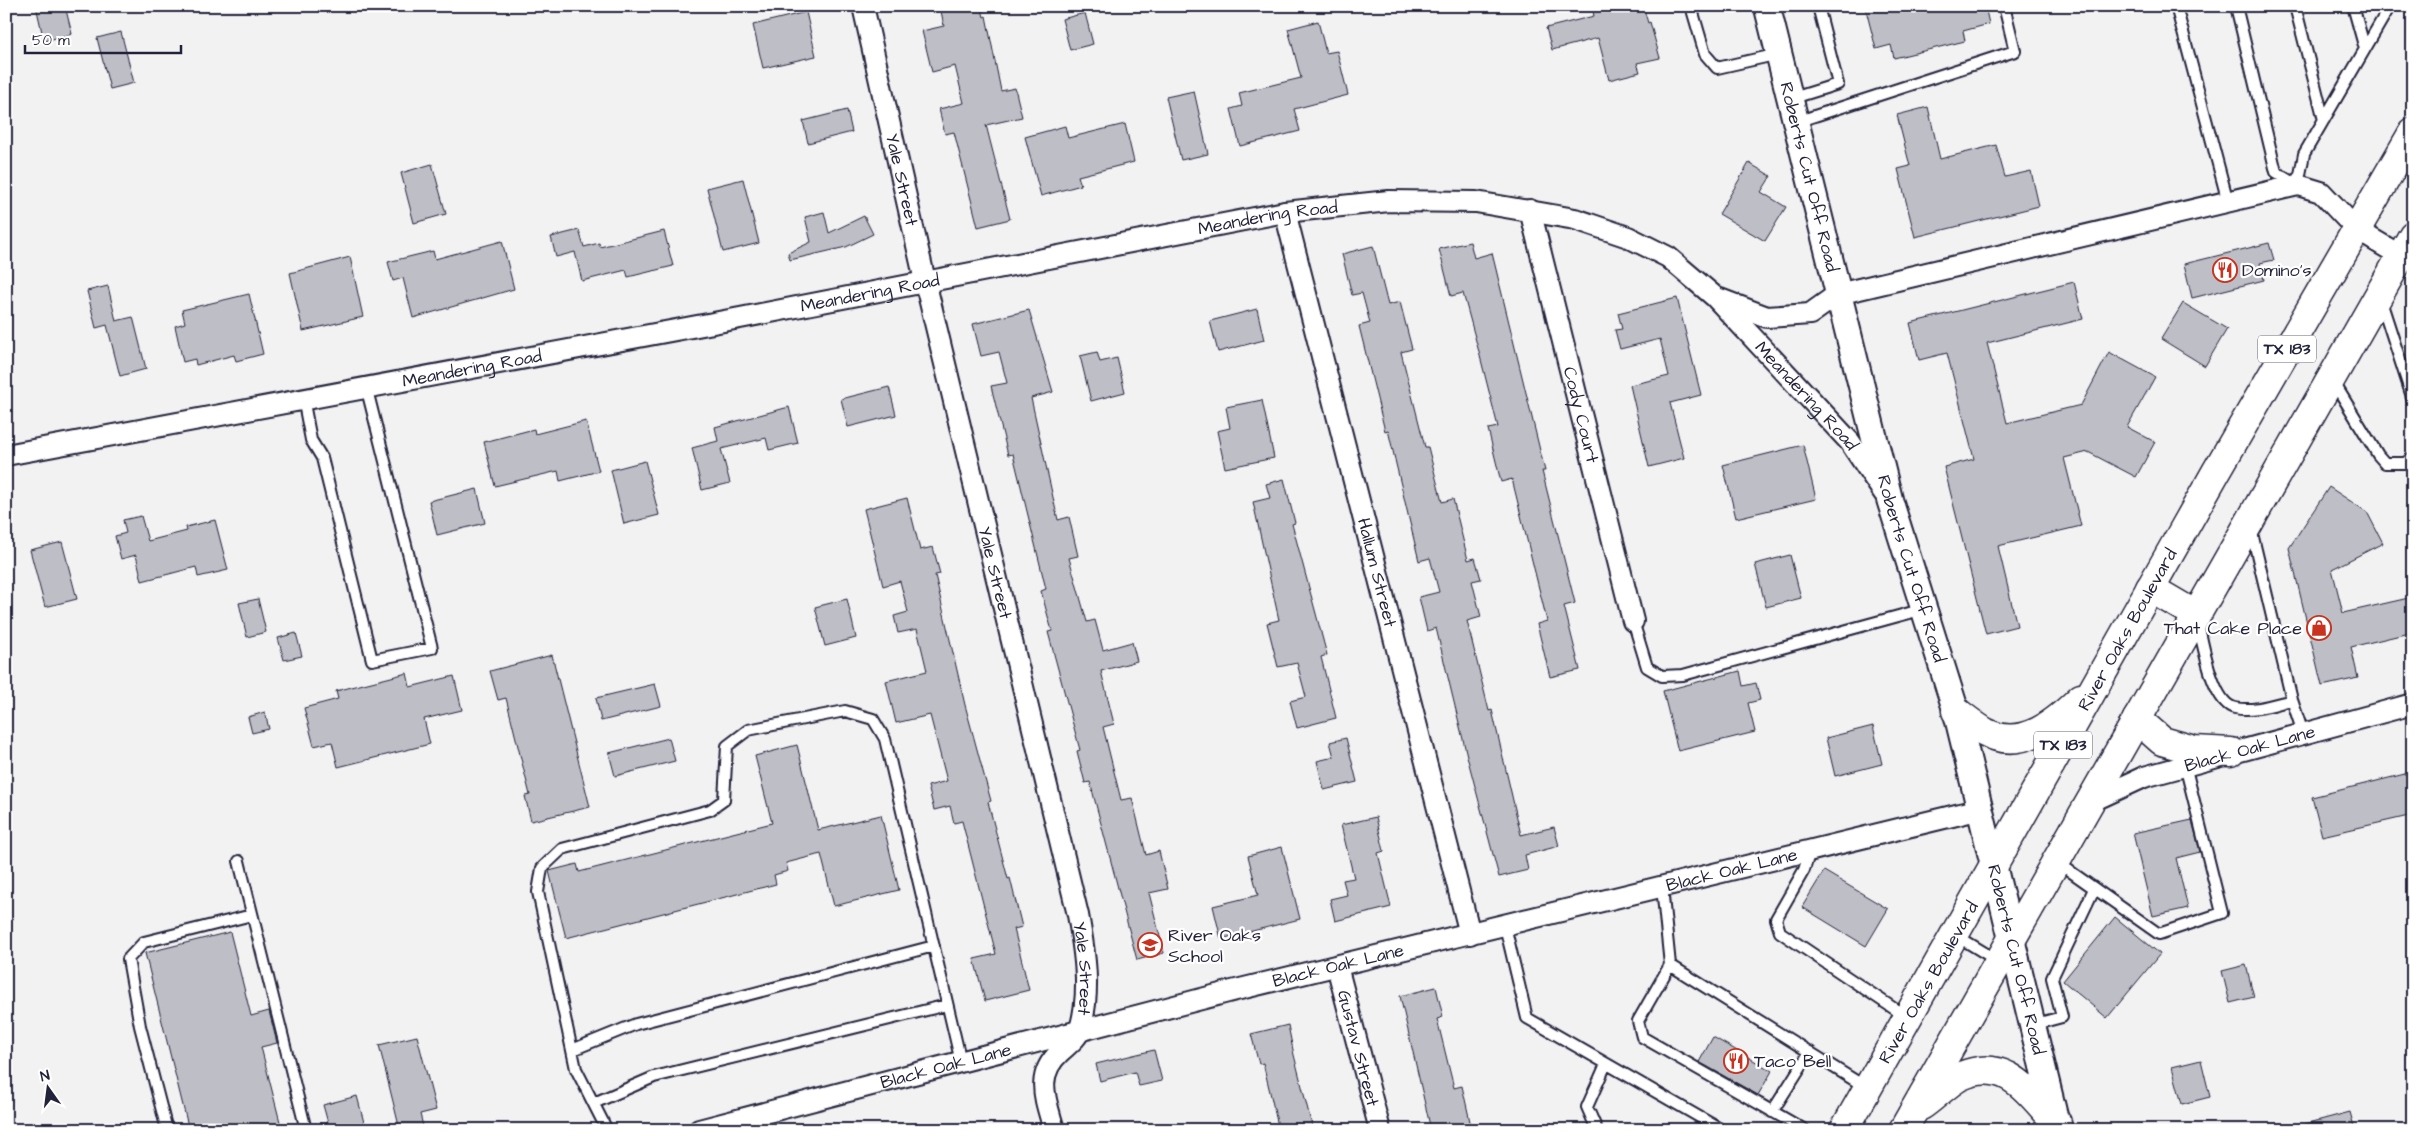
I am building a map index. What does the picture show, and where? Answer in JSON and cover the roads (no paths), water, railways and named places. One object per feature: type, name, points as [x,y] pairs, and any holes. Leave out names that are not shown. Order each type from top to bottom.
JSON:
[{"type":"main road","name":"River Oaks Boulevard","points":[[1844,1130],[2103,675],[2150,588],[2413,132]]},
{"type":"main road","name":"TX 183","points":[[1908,1121],[2054,861],[2090,802],[2407,245]]},
{"type":"main road","points":[[2150,588],[2196,615]]},
{"type":"main road","points":[[1956,711],[1986,732],[2007,738],[2032,735],[2060,719],[2103,675]]},
{"type":"main road","points":[[2137,719],[2162,741],[2194,750],[2231,752]]},
{"type":"main road","points":[[1908,1121],[1960,1077],[1977,1072],[2001,1071],[2014,1077],[2058,1127]]},
{"type":"street","name":"Yale Street","points":[[864,6],[925,281],[1078,915],[1085,953],[1086,1003],[1079,1031],[1049,1062],[1044,1074],[1046,1098],[1054,1130]]},
{"type":"street","name":"Roberts Cut Off Road","points":[[1767,6],[1890,501],[1956,711],[1995,866],[2005,950],[2031,1025],[2058,1127]]},
{"type":"street","points":[[1838,294],[2298,185],[2321,192],[2357,230],[2407,245]]},
{"type":"street","name":"Meandering Road","points":[[6,455],[366,386],[740,318],[1285,212],[1389,201],[1476,202],[1575,219],[1628,237],[1668,257],[1715,296],[1850,442],[1890,501]]},
{"type":"street","name":"Cody Court","points":[[1530,210],[1633,621]]},
{"type":"street","name":"Hallum Street","points":[[1285,212],[1470,934]]},
{"type":"street","name":"Meandering Road","points":[[1715,296],[1767,318],[1810,314],[1838,294]]},
{"type":"street","name":"Black Oak Lane","points":[[2090,802],[2144,777],[2413,704]]},
{"type":"street","name":"Black Oak Lane","points":[[699,1130],[1337,966],[1980,809]]},
{"type":"street","name":"Gustav Street","points":[[1337,966],[1380,1130]]},
{"type":"lane","points":[[1692,6],[1705,54],[1717,68],[1779,54]]},
{"type":"lane","points":[[1793,110],[1838,84],[1818,6]]},
{"type":"lane","points":[[1793,110],[2015,52],[2004,6]]},
{"type":"lane","points":[[2176,6],[2228,202]]},
{"type":"lane","points":[[2236,6],[2276,172],[2298,185],[2304,154],[2390,6]]},
{"type":"lane","points":[[2294,6],[2324,120]]},
{"type":"lane","points":[[2353,6],[2365,49]]},
{"type":"lane","points":[[2379,293],[2413,400]]},
{"type":"lane","points":[[2332,378],[2378,455],[2385,462],[2405,462],[2413,457]]},
{"type":"lane","points":[[303,398],[311,440],[322,458],[372,660],[432,648],[366,386]]},
{"type":"lane","points":[[2250,522],[2292,700],[2303,733]]},
{"type":"lane","points":[[1633,621],[1647,667],[1662,676],[1683,676],[1924,609]]},
{"type":"lane","points":[[2196,615],[2211,674],[2220,696],[2234,708],[2258,708],[2292,700]]},
{"type":"lane","points":[[607,1130],[576,1069],[538,892],[542,868],[562,849],[710,810],[724,800],[727,746],[748,730],[845,711],[873,719],[885,739],[961,1062]]},
{"type":"lane","points":[[2054,861],[2159,934],[2222,914],[2185,765]]},
{"type":"lane","points":[[1810,851],[1804,870],[1776,918],[1780,932],[1908,1018]]},
{"type":"lane","points":[[239,861],[306,1130]]},
{"type":"lane","points":[[1662,888],[1670,965],[1638,1021],[1642,1037],[1805,1130]]},
{"type":"lane","points":[[2031,1025],[2062,1017],[2052,978],[2094,889]]},
{"type":"lane","points":[[167,1130],[140,1026],[128,958],[144,942],[252,915]]},
{"type":"lane","points":[[1505,926],[1527,1018],[1722,1130]]},
{"type":"lane","points":[[1954,934],[2005,950]]},
{"type":"lane","points":[[572,1050],[636,1024],[934,946]]},
{"type":"lane","points":[[1670,965],[1868,1088]]},
{"type":"lane","points":[[594,1103],[654,1077],[948,1005]]},
{"type":"lane","points":[[1772,1112],[1810,1052]]},
{"type":"lane","points":[[1597,1130],[1587,1107],[1606,1064]]},
{"type":"place","name":"Domino's","points":[[2225,270]]},
{"type":"place","name":"That Cake Place","points":[[2319,628]]},
{"type":"place","name":"River Oaks School","points":[[1150,945]]},
{"type":"place","name":"Taco Bell","points":[[1736,1061]]}]
